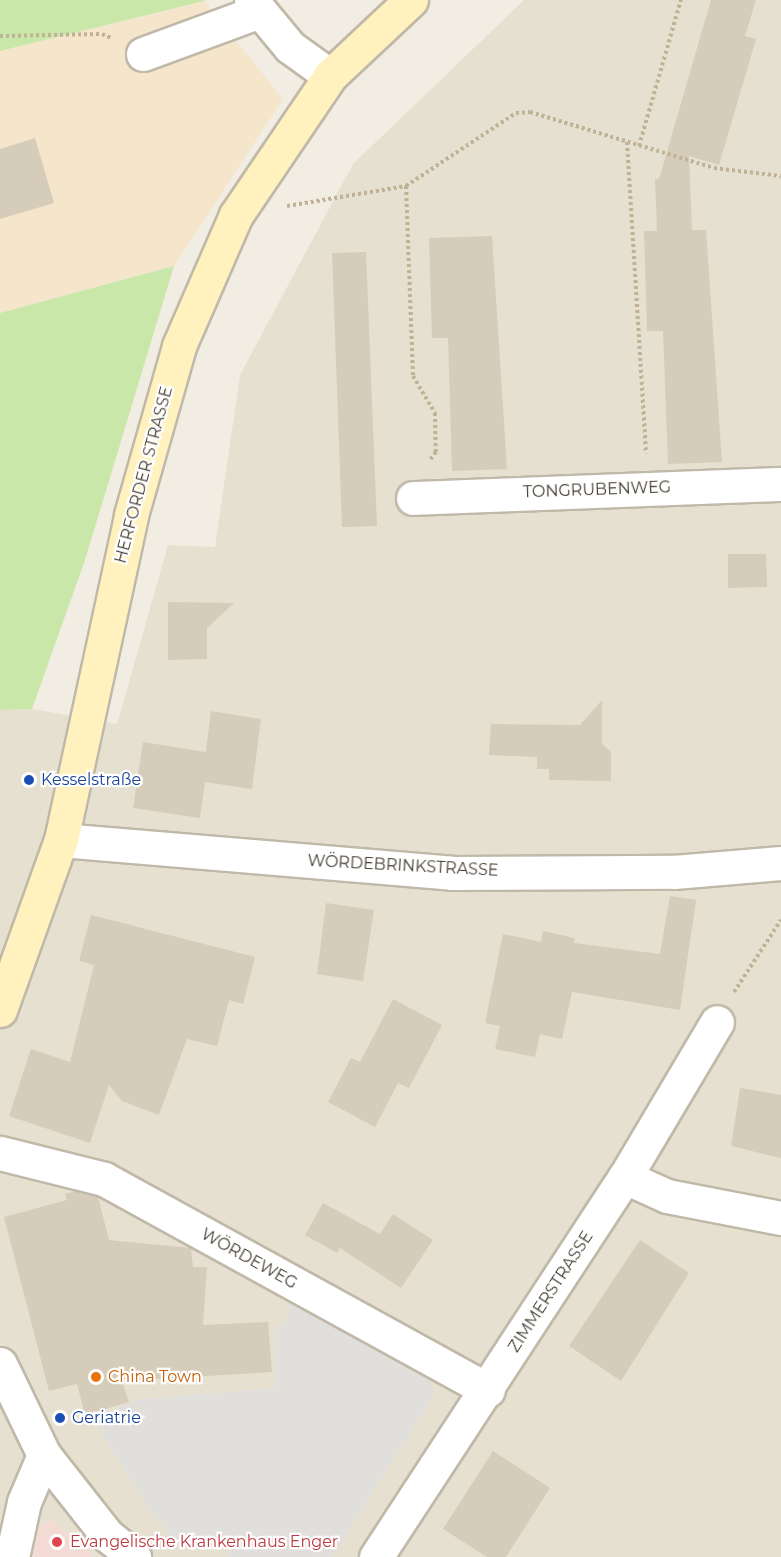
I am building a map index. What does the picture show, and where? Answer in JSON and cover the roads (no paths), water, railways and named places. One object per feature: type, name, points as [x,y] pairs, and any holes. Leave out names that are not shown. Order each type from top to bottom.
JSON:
[{"type":"main road","name":"HERFORDER STRASSE","points":[[0,1010],[61,840],[134,504],[179,346],[236,214],[330,76],[411,0]]},
{"type":"street","points":[[143,54],[254,6],[290,47],[330,76]]},
{"type":"street","name":"TONGRUBENWEG","points":[[413,498],[781,484]]},
{"type":"street","name":"WÖRDEBRINKSTRASSE","points":[[61,840],[452,873],[674,872],[781,863]]},
{"type":"street","name":"ZIMMERSTRASSE","points":[[376,1557],[488,1390],[625,1177],[717,1022]]},
{"type":"street","name":"WÖRDEWEG","points":[[0,1153],[104,1179],[488,1390]]},
{"type":"street","points":[[625,1177],[667,1196],[781,1218]]},
{"type":"street","points":[[2,1372],[44,1455],[107,1535],[134,1557]]},
{"type":"street","points":[[12,1557],[24,1502],[44,1455]]},
{"type":"place","name":"Kesselstraße","points":[[29,780]]},
{"type":"place","name":"China Town","points":[[96,1377]]},
{"type":"place","name":"Geriatrie","points":[[60,1418]]},
{"type":"place","name":"Evangelische Krankenhaus Enger","points":[[57,1542]]}]
